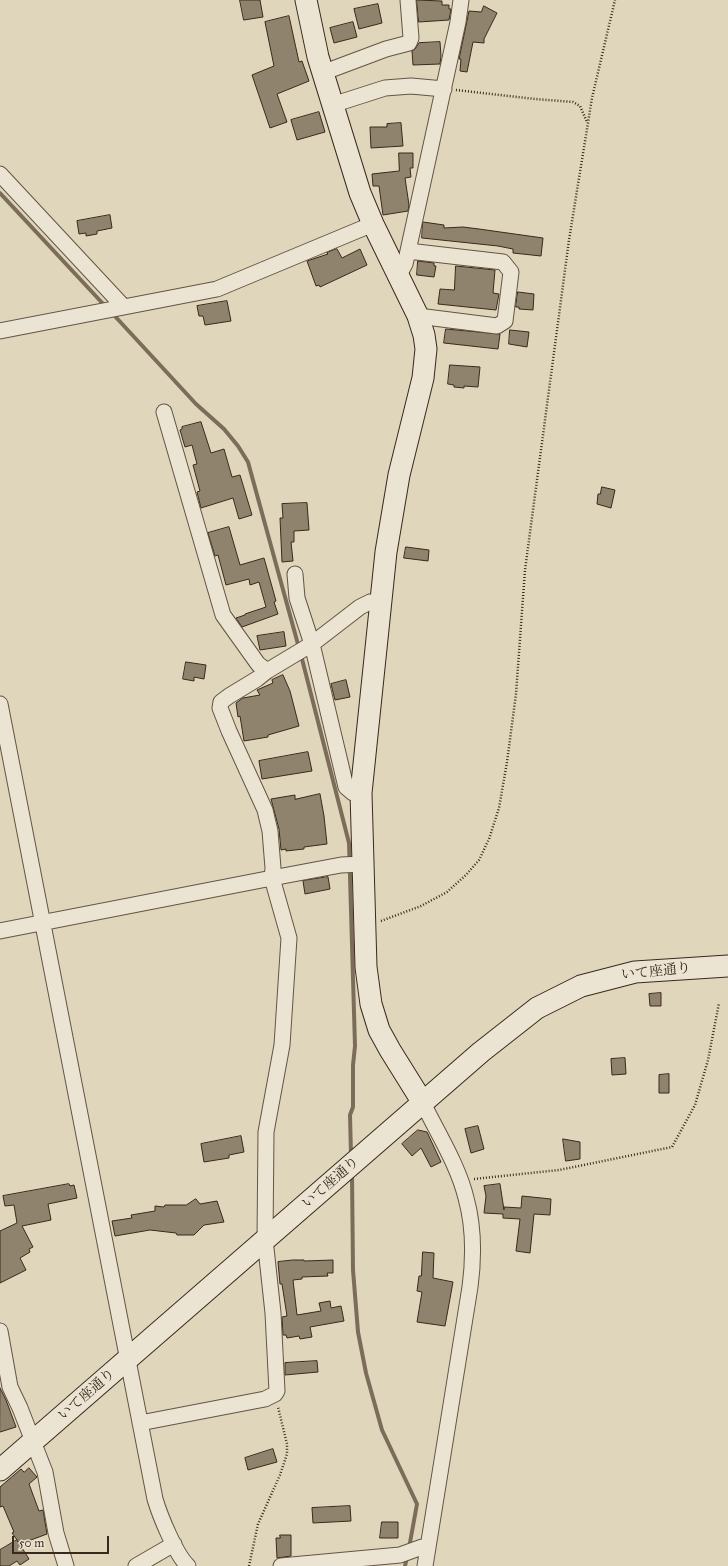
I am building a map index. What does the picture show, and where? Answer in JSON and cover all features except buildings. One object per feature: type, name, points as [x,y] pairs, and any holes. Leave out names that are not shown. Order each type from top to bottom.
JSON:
[{"type":"street","points":[[306,0],[322,73],[360,193],[373,224],[418,316],[424,335],[426,349],[419,398],[399,475],[386,552],[353,864],[366,926],[368,981],[371,1004],[377,1023],[390,1050],[424,1103],[460,1180],[466,1197],[471,1223],[473,1267],[425,1566]]},
{"type":"street","points":[[322,73],[386,49],[408,43],[412,38],[408,0]]},
{"type":"street","points":[[399,275],[408,251],[444,89],[461,0]]},
{"type":"street","points":[[332,105],[385,88],[411,86],[444,89]]},
{"type":"street","points":[[0,174],[115,308]]},
{"type":"street","points":[[0,332],[217,289],[373,224]]},
{"type":"street","points":[[408,251],[503,262],[511,272],[505,321],[497,326],[418,316]]},
{"type":"street","points":[[164,412],[223,615],[258,664],[267,671]]},
{"type":"street","points":[[295,574],[304,649],[346,787],[353,793],[361,793]]},
{"type":"street","points":[[140,1423],[265,1399],[275,1394],[277,1391],[273,1314],[265,1239],[266,1132],[282,1045],[289,938],[272,878],[273,868],[270,831],[265,810],[229,731],[220,708],[221,702],[267,671],[304,649],[360,607],[370,602],[380,603]]},
{"type":"street","points":[[0,704],[155,1500],[174,1544],[188,1566]]},
{"type":"street","points":[[0,931],[272,878],[353,864]]},
{"type":"street","name":"いて座通り","points":[[0,1470],[481,1052],[537,1008],[581,986],[635,972],[728,966]]},
{"type":"street","points":[[0,1331],[3,1371],[34,1441],[45,1472],[56,1533],[66,1566]]},
{"type":"street","points":[[136,1566],[174,1544]]},
{"type":"street","points":[[281,1566],[406,1553],[422,1547],[428,1548]]},
{"type":"path","points":[[366,926],[392,918],[421,906],[447,892],[466,875],[479,860],[489,839],[498,808],[507,762],[516,694],[525,570],[569,240],[588,123],[615,0]]},
{"type":"path","points":[[444,89],[535,100],[573,102],[580,106],[588,123]]},
{"type":"path","points":[[460,1180],[559,1170],[672,1147],[695,1105],[708,1060],[719,1003]]},
{"type":"path","points":[[249,1566],[258,1524],[280,1475],[287,1454],[287,1444],[275,1394]]},
{"type":"waterway","points":[[0,193],[106,307]]},
{"type":"waterway","points":[[112,313],[196,404],[224,429],[238,446],[248,462],[299,648]]},
{"type":"waterway","points":[[301,655],[349,843],[355,1046],[353,1065],[353,1107],[350,1115],[351,1155]]},
{"type":"waterway","points":[[352,1174],[353,1270],[358,1332],[366,1373],[382,1430],[417,1504],[409,1548]]},
{"type":"waterway","points":[[405,1566],[407,1557]]}]
